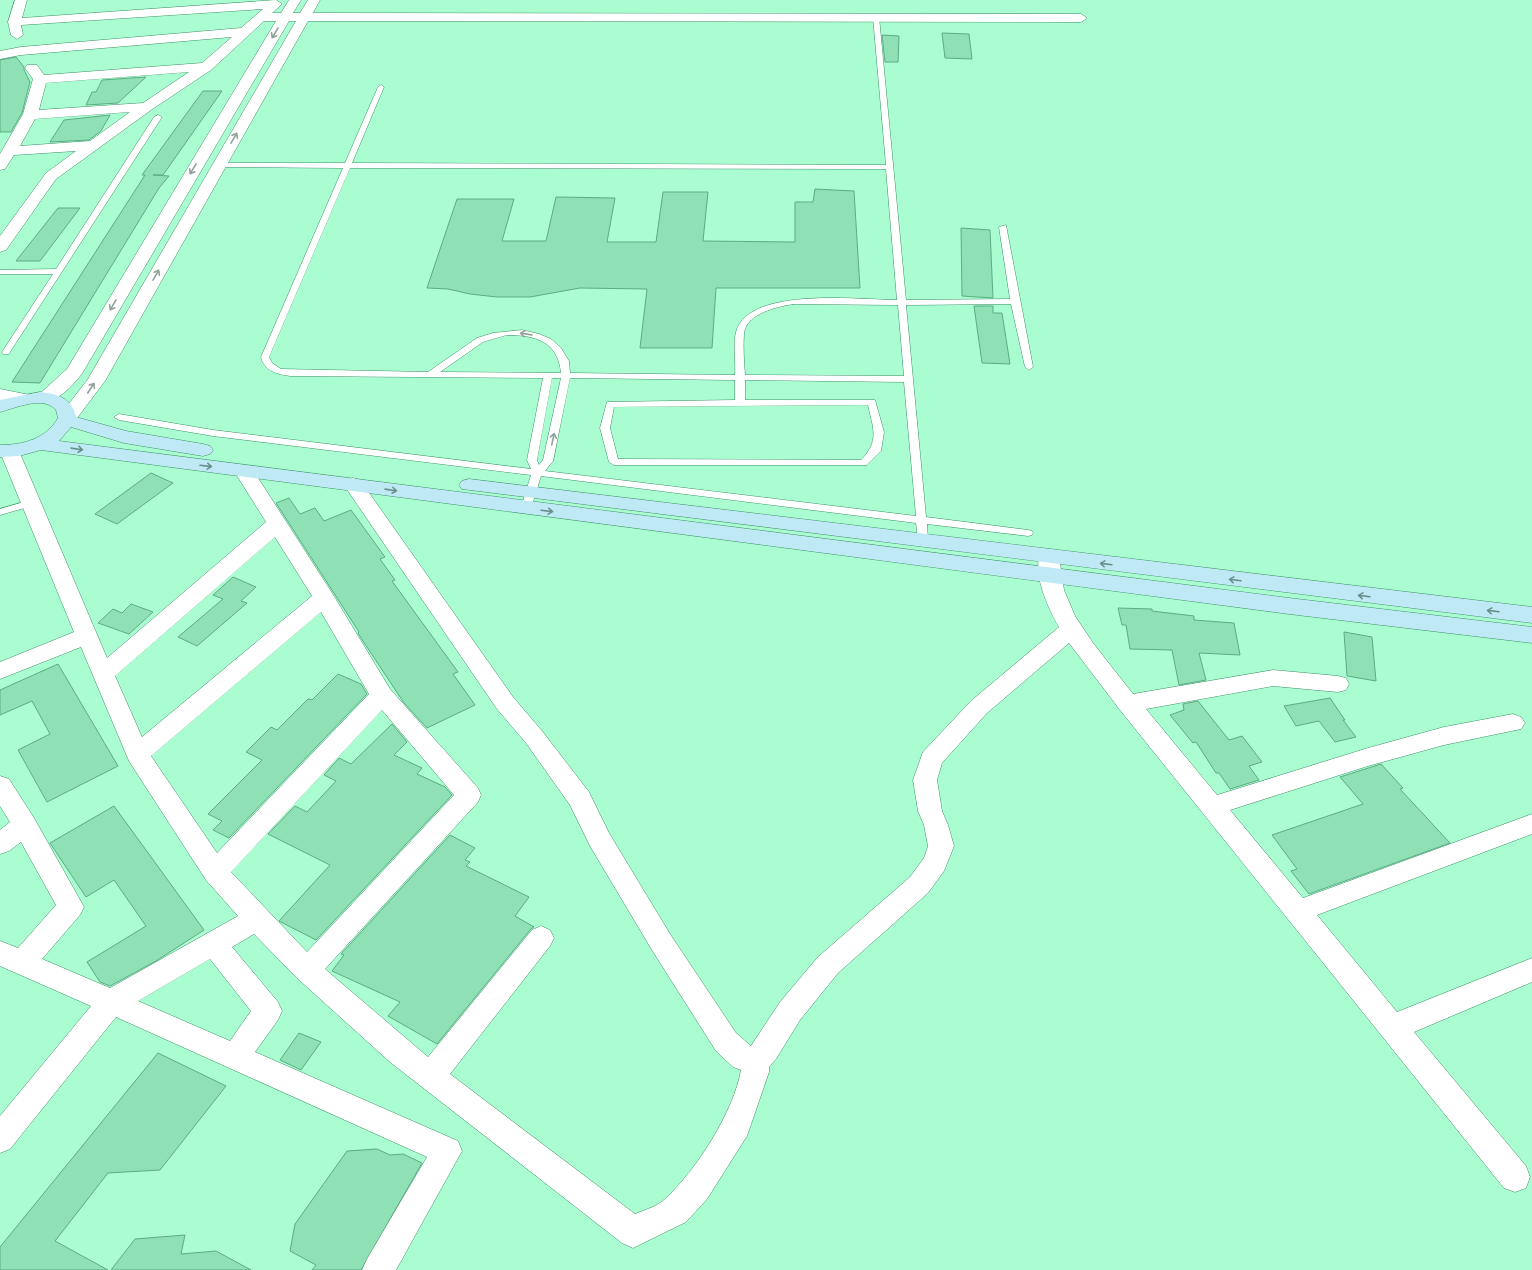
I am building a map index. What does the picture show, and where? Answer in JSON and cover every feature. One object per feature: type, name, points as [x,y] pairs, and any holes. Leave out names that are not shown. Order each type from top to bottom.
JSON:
[{"type":"main road","points":[[0,406],[23,399],[44,398],[60,403],[65,407],[67,419],[57,433],[39,444],[4,452]]},
{"type":"main road","points":[[67,419],[124,437],[170,446],[529,501]]},
{"type":"main road","points":[[39,444],[353,484],[922,539],[1050,565],[1289,606],[1532,635]]},
{"type":"main road","points":[[1050,565],[1532,615]]},
{"type":"street","points":[[0,166],[31,115],[36,103],[40,79],[20,51],[14,22],[20,0]]},
{"type":"street","points":[[44,398],[61,385],[74,372],[295,0]]},
{"type":"street","points":[[67,419],[96,381],[314,0]]},
{"type":"street","points":[[14,22],[277,2]]},
{"type":"street","points":[[0,247],[51,176],[206,67],[277,2]]},
{"type":"street","points":[[262,17],[472,10],[656,11],[876,17],[1081,18]]},
{"type":"street","points":[[0,55],[20,51],[244,32]]},
{"type":"street","points":[[40,79],[206,67]]},
{"type":"street","points":[[31,115],[146,108]]},
{"type":"street","points":[[9,151],[95,144]]},
{"type":"street","points":[[0,395],[23,399]]},
{"type":"street","points":[[4,452],[31,503],[137,754],[215,872],[257,919],[307,970],[400,1053],[633,1232],[675,1211],[696,1188],[737,1126],[755,1072],[755,1062],[766,1050],[790,1011],[828,965],[919,885],[935,863],[941,846],[936,825],[930,811],[925,780],[930,759],[979,707],[1072,628]]},
{"type":"street","points":[[244,471],[324,598],[382,695],[469,795],[307,970]]},
{"type":"street","points":[[353,484],[505,703],[534,738],[580,799],[599,839],[661,942],[726,1042],[743,1058],[755,1062]]},
{"type":"street","points":[[104,674],[277,524]]},
{"type":"street","points":[[1050,565],[1053,590],[1060,609],[1072,628],[1128,704],[1515,1177]]},
{"type":"street","points":[[137,754],[324,598]]},
{"type":"street","points":[[0,671],[86,636]]},
{"type":"street","points":[[1128,704],[1273,678],[1338,684]]},
{"type":"street","points":[[215,872],[382,695]]},
{"type":"street","points":[[1212,806],[1376,755],[1444,736],[1513,723]]},
{"type":"street","points":[[0,786],[25,825],[71,907],[11,958],[447,1150],[378,1270]]},
{"type":"street","points":[[1298,911],[1532,824]]},
{"type":"street","points":[[0,844],[25,825]]},
{"type":"street","points":[[0,1139],[111,1002],[257,919]]},
{"type":"street","points":[[430,1076],[541,938]]},
{"type":"street","points":[[214,944],[268,1012],[235,1057]]},
{"type":"street","points":[[1393,1027],[1532,970]]},
{"type":"lane","points":[[876,17],[922,539]]},
{"type":"lane","points":[[380,87],[265,357],[265,362],[271,368],[281,372],[429,375],[908,379]]},
{"type":"lane","points":[[6,352],[56,271],[158,117]]},
{"type":"lane","points":[[219,165],[348,164],[889,167]]},
{"type":"lane","points":[[1003,227],[1015,301],[1029,366]]},
{"type":"lane","points":[[0,272],[56,271]]},
{"type":"lane","points":[[740,403],[740,332],[745,321],[755,312],[776,304],[793,301],[901,303],[1015,301]]},
{"type":"lane","points":[[429,375],[479,341],[506,333],[542,337],[554,344],[564,356],[567,366],[566,376],[548,461],[537,473],[529,501]]},
{"type":"lane","points":[[537,473],[532,460],[548,376]]},
{"type":"lane","points":[[872,402],[879,432],[876,451],[864,463],[614,462],[605,428],[610,404],[740,403],[872,402]]},
{"type":"lane","points":[[119,417],[213,433],[537,473],[922,539],[1028,534]]},
{"type":"lane","points":[[0,512],[31,503]]},
{"type":"building","points":[[942,33],[969,34],[972,59],[945,58]]},
{"type":"building","points":[[882,35],[899,36],[898,62],[885,62]]},
{"type":"building","points":[[16,57],[24,67],[30,82],[22,113],[11,132],[0,132],[0,60]]},
{"type":"building","points":[[146,77],[118,103],[86,105],[92,92],[96,92],[102,80]]},
{"type":"building","points":[[203,91],[222,91],[163,175],[153,175],[169,176],[159,188],[40,383],[12,382],[145,175],[142,175]]},
{"type":"building","points":[[110,115],[101,131],[89,140],[50,142],[64,120]]},
{"type":"building","points":[[815,189],[854,191],[860,288],[716,288],[712,348],[640,348],[647,289],[580,288],[530,297],[497,297],[470,294],[448,289],[427,288],[457,199],[514,199],[502,241],[546,241],[556,197],[615,198],[607,242],[656,242],[663,192],[708,192],[703,241],[795,242],[795,202],[813,202]]},
{"type":"building","points":[[58,208],[80,208],[40,261],[16,261]]},
{"type":"building","points":[[961,228],[990,230],[993,298],[962,296]]},
{"type":"building","points":[[974,306],[993,306],[993,313],[1002,313],[1010,364],[982,363]]},
{"type":"building","points":[[151,473],[173,483],[117,524],[95,514]]},
{"type":"building","points":[[289,498],[300,514],[315,508],[324,521],[351,510],[385,557],[380,559],[395,580],[392,581],[458,672],[453,674],[475,705],[427,728],[404,703],[276,503]]},
{"type":"building","points":[[233,577],[256,587],[241,601],[247,603],[197,646],[178,637],[223,599],[213,595]]},
{"type":"building","points":[[131,604],[153,612],[129,634],[98,623],[113,609],[122,613]]},
{"type":"building","points":[[1118,608],[1152,609],[1152,611],[1194,616],[1194,620],[1234,623],[1240,655],[1199,653],[1206,680],[1179,685],[1172,650],[1130,649],[1126,625],[1122,625]]},
{"type":"building","points":[[1344,632],[1372,637],[1376,681],[1347,676]]},
{"type":"building","points":[[58,664],[118,766],[47,802],[18,750],[50,734],[32,701],[0,715],[0,690]]},
{"type":"building","points":[[338,674],[361,684],[367,694],[229,838],[213,830],[222,821],[208,814],[262,760],[246,752],[271,727],[277,730],[308,699],[312,700]]},
{"type":"building","points":[[1330,698],[1345,720],[1343,720],[1356,737],[1335,742],[1319,721],[1296,726],[1284,706]]},
{"type":"building","points":[[1198,701],[1229,740],[1242,736],[1262,762],[1249,766],[1259,780],[1230,789],[1219,773],[1216,773],[1196,742],[1193,743],[1170,715],[1184,710],[1183,704]]},
{"type":"building","points":[[392,724],[407,742],[394,755],[422,768],[417,774],[445,787],[452,795],[316,940],[279,921],[330,865],[268,834],[295,806],[307,812],[336,781],[324,775],[339,758],[351,764]]},
{"type":"building","points":[[1381,764],[1403,788],[1400,789],[1450,843],[1309,894],[1291,871],[1297,869],[1272,835],[1363,804],[1340,777]]},
{"type":"building","points":[[114,806],[204,930],[156,961],[110,986],[100,982],[87,962],[146,926],[114,880],[86,897],[50,843]]},
{"type":"building","points":[[450,835],[475,848],[465,860],[470,862],[466,866],[529,897],[515,916],[534,927],[437,1044],[388,1016],[400,1002],[332,971],[344,955],[341,954]]},
{"type":"building","points":[[299,1033],[321,1042],[301,1070],[280,1060]]},
{"type":"building","points":[[158,1053],[226,1086],[160,1170],[108,1173],[55,1241],[108,1270],[0,1270],[0,1247]]},
{"type":"building","points":[[377,1149],[390,1155],[403,1154],[422,1163],[361,1270],[312,1270],[316,1265],[290,1251],[295,1224],[347,1151]]},
{"type":"building","points":[[185,1235],[181,1254],[216,1251],[251,1270],[111,1270],[135,1239]]}]
